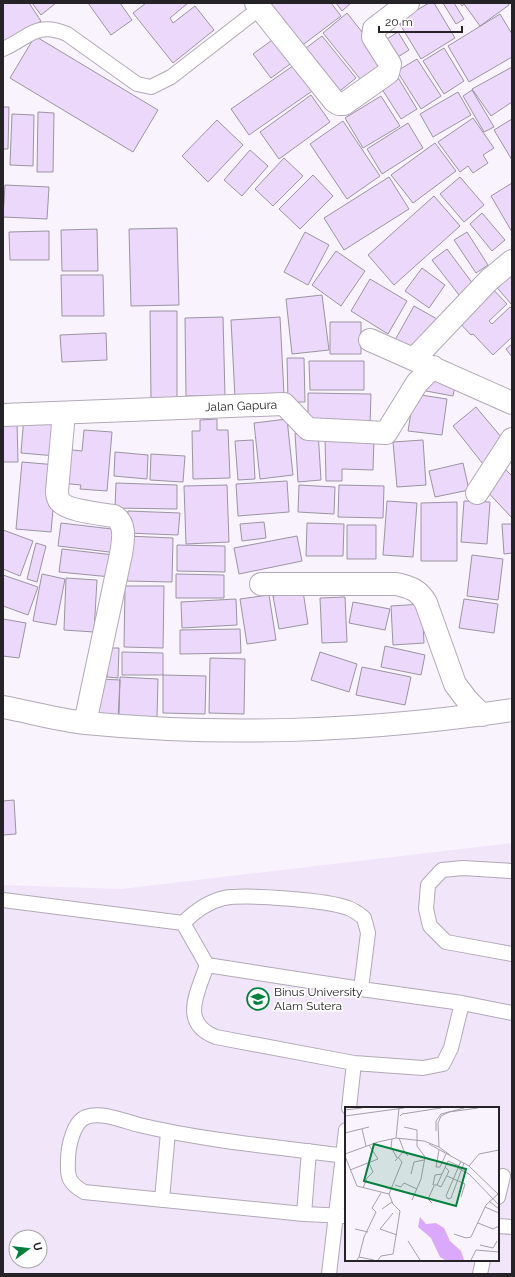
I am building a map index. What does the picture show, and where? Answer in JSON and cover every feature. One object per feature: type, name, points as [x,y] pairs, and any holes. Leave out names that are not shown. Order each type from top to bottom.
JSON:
[{"type":"street","points":[[258,5],[334,101],[339,104],[344,104],[388,72],[390,64],[373,37],[374,29],[408,3]]},
{"type":"street","points":[[424,363],[489,280],[512,262]]},
{"type":"street","points":[[370,340],[512,403]]},
{"type":"street","name":"Jalan Gapura","points":[[3,415],[284,404],[308,429],[386,433],[417,384],[424,363]]},
{"type":"street","points":[[64,413],[57,491],[59,501],[65,506],[75,509],[114,516],[120,519],[122,526],[121,554],[85,723]]},
{"type":"street","points":[[477,493],[512,439]]},
{"type":"street","points":[[261,584],[396,584],[410,587],[420,593],[426,603],[456,684],[467,700],[482,715]]},
{"type":"street","points":[[3,707],[85,723],[224,732],[387,726],[512,710]]},
{"type":"lane","points":[[3,48],[32,31],[42,28],[56,29],[67,34],[137,84],[151,87],[171,77],[258,5]]},
{"type":"lane","points":[[512,871],[463,868],[442,870],[428,885],[426,909],[430,926],[446,942],[512,954]]},
{"type":"lane","points":[[183,923],[198,909],[224,898],[262,897],[336,904],[350,908],[364,918],[368,933],[361,989]]},
{"type":"lane","points":[[3,900],[183,923]]},
{"type":"lane","points":[[183,923],[207,965],[194,1003],[194,1018],[199,1027],[205,1033],[216,1037],[354,1063],[423,1068],[443,1064],[451,1048],[462,1003]]},
{"type":"lane","points":[[207,965],[462,1003],[512,1013]]},
{"type":"lane","points":[[349,1107],[354,1063]]},
{"type":"lane","points":[[329,1274],[341,1216],[345,1156],[168,1132],[98,1115],[85,1117],[76,1127],[68,1151],[67,1174],[73,1185],[84,1192],[304,1214],[341,1216]]},
{"type":"lane","points":[[162,1200],[168,1132]]},
{"type":"lane","points":[[304,1214],[309,1151]]},
{"type":"lane","points":[[499,1194],[504,1176]]},
{"type":"lane","points":[[499,1226],[512,1227]]},
{"type":"lane","points":[[480,1274],[483,1261]]},
{"type":"shaded area","name":"Binus University Alam Sutera","points":[[512,843],[512,1274],[3,1274],[3,885],[121,889]]},
{"type":"building","points":[[3,3],[29,3],[41,21],[6,45],[3,40]]},
{"type":"building","points":[[32,3],[56,3],[41,15]]},
{"type":"building","points":[[88,3],[120,3],[132,20],[111,35]]},
{"type":"building","points":[[146,3],[188,3],[170,18],[173,23],[195,6],[214,30],[173,63],[133,13]]},
{"type":"building","points":[[265,3],[331,3],[341,16],[300,47]]},
{"type":"building","points":[[336,3],[351,3],[342,11]]},
{"type":"building","points":[[429,3],[434,3],[455,38],[421,59],[398,21]]},
{"type":"building","points":[[443,3],[454,3],[464,19],[456,24]]},
{"type":"building","points":[[460,3],[508,3],[509,5],[480,26],[464,4],[462,6]]},
{"type":"building","points":[[347,13],[385,61],[361,80],[323,33]]},
{"type":"building","points":[[500,14],[512,34],[512,57],[469,82],[448,46]]},
{"type":"building","points":[[398,32],[409,50],[390,62],[379,44]]},
{"type":"building","points":[[279,35],[297,59],[271,78],[253,54]]},
{"type":"building","points":[[35,36],[158,110],[133,152],[10,78]]},
{"type":"building","points":[[322,36],[356,78],[336,94],[302,51]]},
{"type":"building","points":[[444,48],[464,81],[444,94],[423,61]]},
{"type":"building","points":[[417,59],[441,96],[421,109],[397,71]]},
{"type":"building","points":[[297,63],[315,89],[249,135],[231,109]]},
{"type":"building","points":[[512,67],[512,102],[491,116],[472,89]]},
{"type":"building","points":[[397,76],[417,109],[401,119],[380,86]]},
{"type":"building","points":[[472,90],[494,127],[484,132],[463,96]]},
{"type":"building","points":[[458,92],[471,115],[433,137],[420,114]]},
{"type":"building","points":[[311,95],[330,122],[279,159],[260,132]]},
{"type":"building","points":[[381,96],[400,126],[363,148],[345,118]]},
{"type":"building","points":[[3,107],[9,107],[8,149],[3,149]]},
{"type":"building","points":[[38,112],[54,113],[53,172],[37,172]]},
{"type":"building","points":[[12,114],[34,115],[33,166],[10,165]]},
{"type":"building","points":[[473,118],[494,148],[483,155],[488,163],[473,173],[468,166],[460,172],[438,142]]},
{"type":"building","points":[[512,119],[512,160],[494,130]]},
{"type":"building","points":[[217,120],[243,145],[208,182],[182,156]]},
{"type":"building","points":[[343,121],[380,176],[347,199],[310,144]]},
{"type":"building","points":[[408,123],[423,148],[382,174],[367,149]]},
{"type":"building","points":[[435,143],[456,171],[413,203],[391,175]]},
{"type":"building","points":[[250,150],[268,166],[242,196],[224,180]]},
{"type":"building","points":[[284,158],[303,176],[273,206],[255,189]]},
{"type":"building","points":[[313,175],[333,196],[300,229],[279,209]]},
{"type":"building","points":[[389,177],[409,209],[344,250],[324,218]]},
{"type":"building","points":[[460,177],[484,205],[464,222],[440,194]]},
{"type":"building","points":[[512,183],[512,232],[491,196]]},
{"type":"building","points":[[5,185],[49,187],[47,219],[3,217]]},
{"type":"building","points":[[434,196],[460,226],[394,285],[368,255]]},
{"type":"building","points":[[482,213],[505,240],[492,251],[470,224]]},
{"type":"building","points":[[177,228],[179,305],[131,306],[129,229]]},
{"type":"building","points":[[97,229],[98,271],[62,271],[61,230]]},
{"type":"building","points":[[49,231],[49,260],[10,260],[9,232]]},
{"type":"building","points":[[305,232],[329,245],[308,285],[284,272]]},
{"type":"building","points":[[467,232],[488,265],[476,273],[454,240]]},
{"type":"building","points":[[447,249],[473,284],[459,295],[432,260]]},
{"type":"building","points":[[336,251],[365,271],[341,306],[312,285]]},
{"type":"building","points":[[512,266],[512,305],[493,283]]},
{"type":"building","points":[[422,268],[445,285],[429,308],[405,291]]},
{"type":"building","points":[[61,275],[103,275],[104,316],[62,316]]},
{"type":"building","points":[[370,279],[407,301],[388,334],[351,311]]},
{"type":"building","points":[[489,285],[507,304],[489,321],[492,324],[510,307],[512,309],[512,337],[493,355],[455,318]]},
{"type":"building","points":[[322,295],[329,350],[292,354],[286,299]]},
{"type":"building","points":[[414,306],[437,319],[418,353],[395,340]]},
{"type":"building","points":[[150,311],[177,311],[177,398],[151,398]]},
{"type":"building","points":[[223,317],[225,396],[186,396],[185,318]]},
{"type":"building","points":[[280,317],[284,395],[235,398],[231,320]]},
{"type":"building","points":[[330,322],[361,322],[361,354],[330,354]]},
{"type":"building","points":[[106,333],[107,360],[62,362],[60,335]]},
{"type":"building","points":[[512,344],[512,357],[506,349]]},
{"type":"building","points":[[287,358],[304,358],[305,402],[288,402]]},
{"type":"building","points":[[309,361],[364,361],[364,390],[310,390]]},
{"type":"building","points":[[429,375],[456,381],[453,396],[426,391]]},
{"type":"building","points":[[308,393],[371,394],[370,425],[308,425]]},
{"type":"building","points":[[414,394],[447,399],[442,435],[408,431]]},
{"type":"building","points":[[476,407],[507,444],[483,464],[453,426]]},
{"type":"building","points":[[24,416],[60,419],[56,456],[21,453]]},
{"type":"building","points":[[217,419],[217,430],[228,430],[230,478],[193,479],[192,431],[200,431],[200,420]]},
{"type":"building","points":[[287,419],[293,475],[260,479],[254,423]]},
{"type":"building","points":[[3,421],[17,421],[18,462],[3,462]]},
{"type":"building","points":[[84,430],[112,432],[107,491],[80,489],[81,485],[60,483],[64,449],[82,451]]},
{"type":"building","points":[[318,431],[321,480],[298,482],[295,433]]},
{"type":"building","points":[[325,437],[374,438],[373,470],[342,469],[342,481],[326,481]]},
{"type":"building","points":[[253,440],[255,479],[238,480],[235,441]]},
{"type":"building","points":[[423,440],[426,485],[397,487],[393,442]]},
{"type":"building","points":[[115,452],[148,455],[147,479],[114,476]]},
{"type":"building","points":[[151,454],[185,456],[183,482],[150,480]]},
{"type":"building","points":[[22,462],[57,465],[51,532],[16,529]]},
{"type":"building","points":[[463,463],[469,490],[435,497],[429,471]]},
{"type":"building","points":[[504,468],[512,476],[512,518],[483,487]]},
{"type":"building","points":[[287,481],[289,512],[238,516],[236,484]]},
{"type":"building","points":[[116,483],[177,485],[177,509],[115,508]]},
{"type":"building","points":[[227,485],[229,542],[186,544],[184,486]]},
{"type":"building","points":[[299,485],[335,487],[334,514],[298,512]]},
{"type":"building","points":[[339,485],[384,486],[383,518],[338,517]]},
{"type":"building","points":[[387,501],[417,503],[413,557],[383,555]]},
{"type":"building","points":[[464,501],[490,502],[487,544],[461,542]]},
{"type":"building","points":[[457,502],[457,561],[421,561],[421,503]]},
{"type":"building","points":[[128,511],[180,513],[178,535],[127,533]]},
{"type":"building","points":[[264,522],[266,538],[242,541],[240,524]]},
{"type":"building","points":[[61,523],[120,530],[118,553],[58,546]]},
{"type":"building","points":[[307,523],[344,524],[343,556],[306,556]]},
{"type":"building","points":[[502,524],[512,524],[512,553],[504,554]]},
{"type":"building","points":[[347,525],[376,525],[376,559],[347,559]]},
{"type":"building","points":[[3,530],[33,541],[20,576],[3,569]]},
{"type":"building","points":[[127,536],[173,538],[172,582],[126,581]]},
{"type":"building","points":[[297,536],[302,561],[239,574],[234,548]]},
{"type":"building","points":[[36,543],[46,546],[37,582],[27,579]]},
{"type":"building","points":[[177,545],[225,546],[225,572],[177,571]]},
{"type":"building","points":[[62,549],[114,555],[111,577],[59,572]]},
{"type":"building","points":[[472,555],[503,559],[498,600],[467,596]]},
{"type":"building","points":[[42,574],[65,579],[56,625],[33,621]]},
{"type":"building","points":[[176,574],[224,575],[224,598],[176,598]]},
{"type":"building","points":[[3,575],[38,587],[28,615],[3,606]]},
{"type":"building","points":[[66,578],[97,580],[94,632],[64,630]]},
{"type":"building","points":[[125,586],[164,586],[163,648],[124,647]]},
{"type":"building","points":[[303,591],[308,624],[279,629],[273,596]]},
{"type":"building","points":[[269,595],[276,640],[247,644],[240,599]]},
{"type":"building","points":[[345,597],[347,642],[322,643],[320,598]]},
{"type":"building","points":[[236,599],[237,625],[182,628],[181,602]]},
{"type":"building","points":[[464,599],[498,604],[494,633],[459,628]]},
{"type":"building","points":[[353,602],[390,609],[385,630],[349,623]]},
{"type":"building","points":[[422,604],[424,643],[393,645],[391,606]]},
{"type":"building","points":[[3,619],[26,623],[19,658],[3,656]]},
{"type":"building","points":[[240,629],[241,653],[180,654],[180,630]]},
{"type":"building","points":[[385,646],[425,655],[421,675],[381,667]]},
{"type":"building","points":[[109,648],[119,648],[118,678],[107,677]]},
{"type":"building","points":[[122,652],[163,653],[163,675],[122,675]]},
{"type":"building","points":[[320,652],[357,664],[349,692],[311,680]]},
{"type":"building","points":[[210,658],[245,659],[244,714],[209,713]]},
{"type":"building","points":[[362,667],[411,677],[405,705],[356,695]]},
{"type":"building","points":[[163,675],[206,676],[205,714],[163,713]]},
{"type":"building","points":[[120,677],[158,679],[157,717],[119,716]]},
{"type":"building","points":[[100,679],[120,680],[118,720],[98,718]]},
{"type":"building","points":[[14,800],[16,834],[3,835],[3,801]]},
{"type":"place","name":"Binus University Alam Sutera","points":[[258,999]]}]
